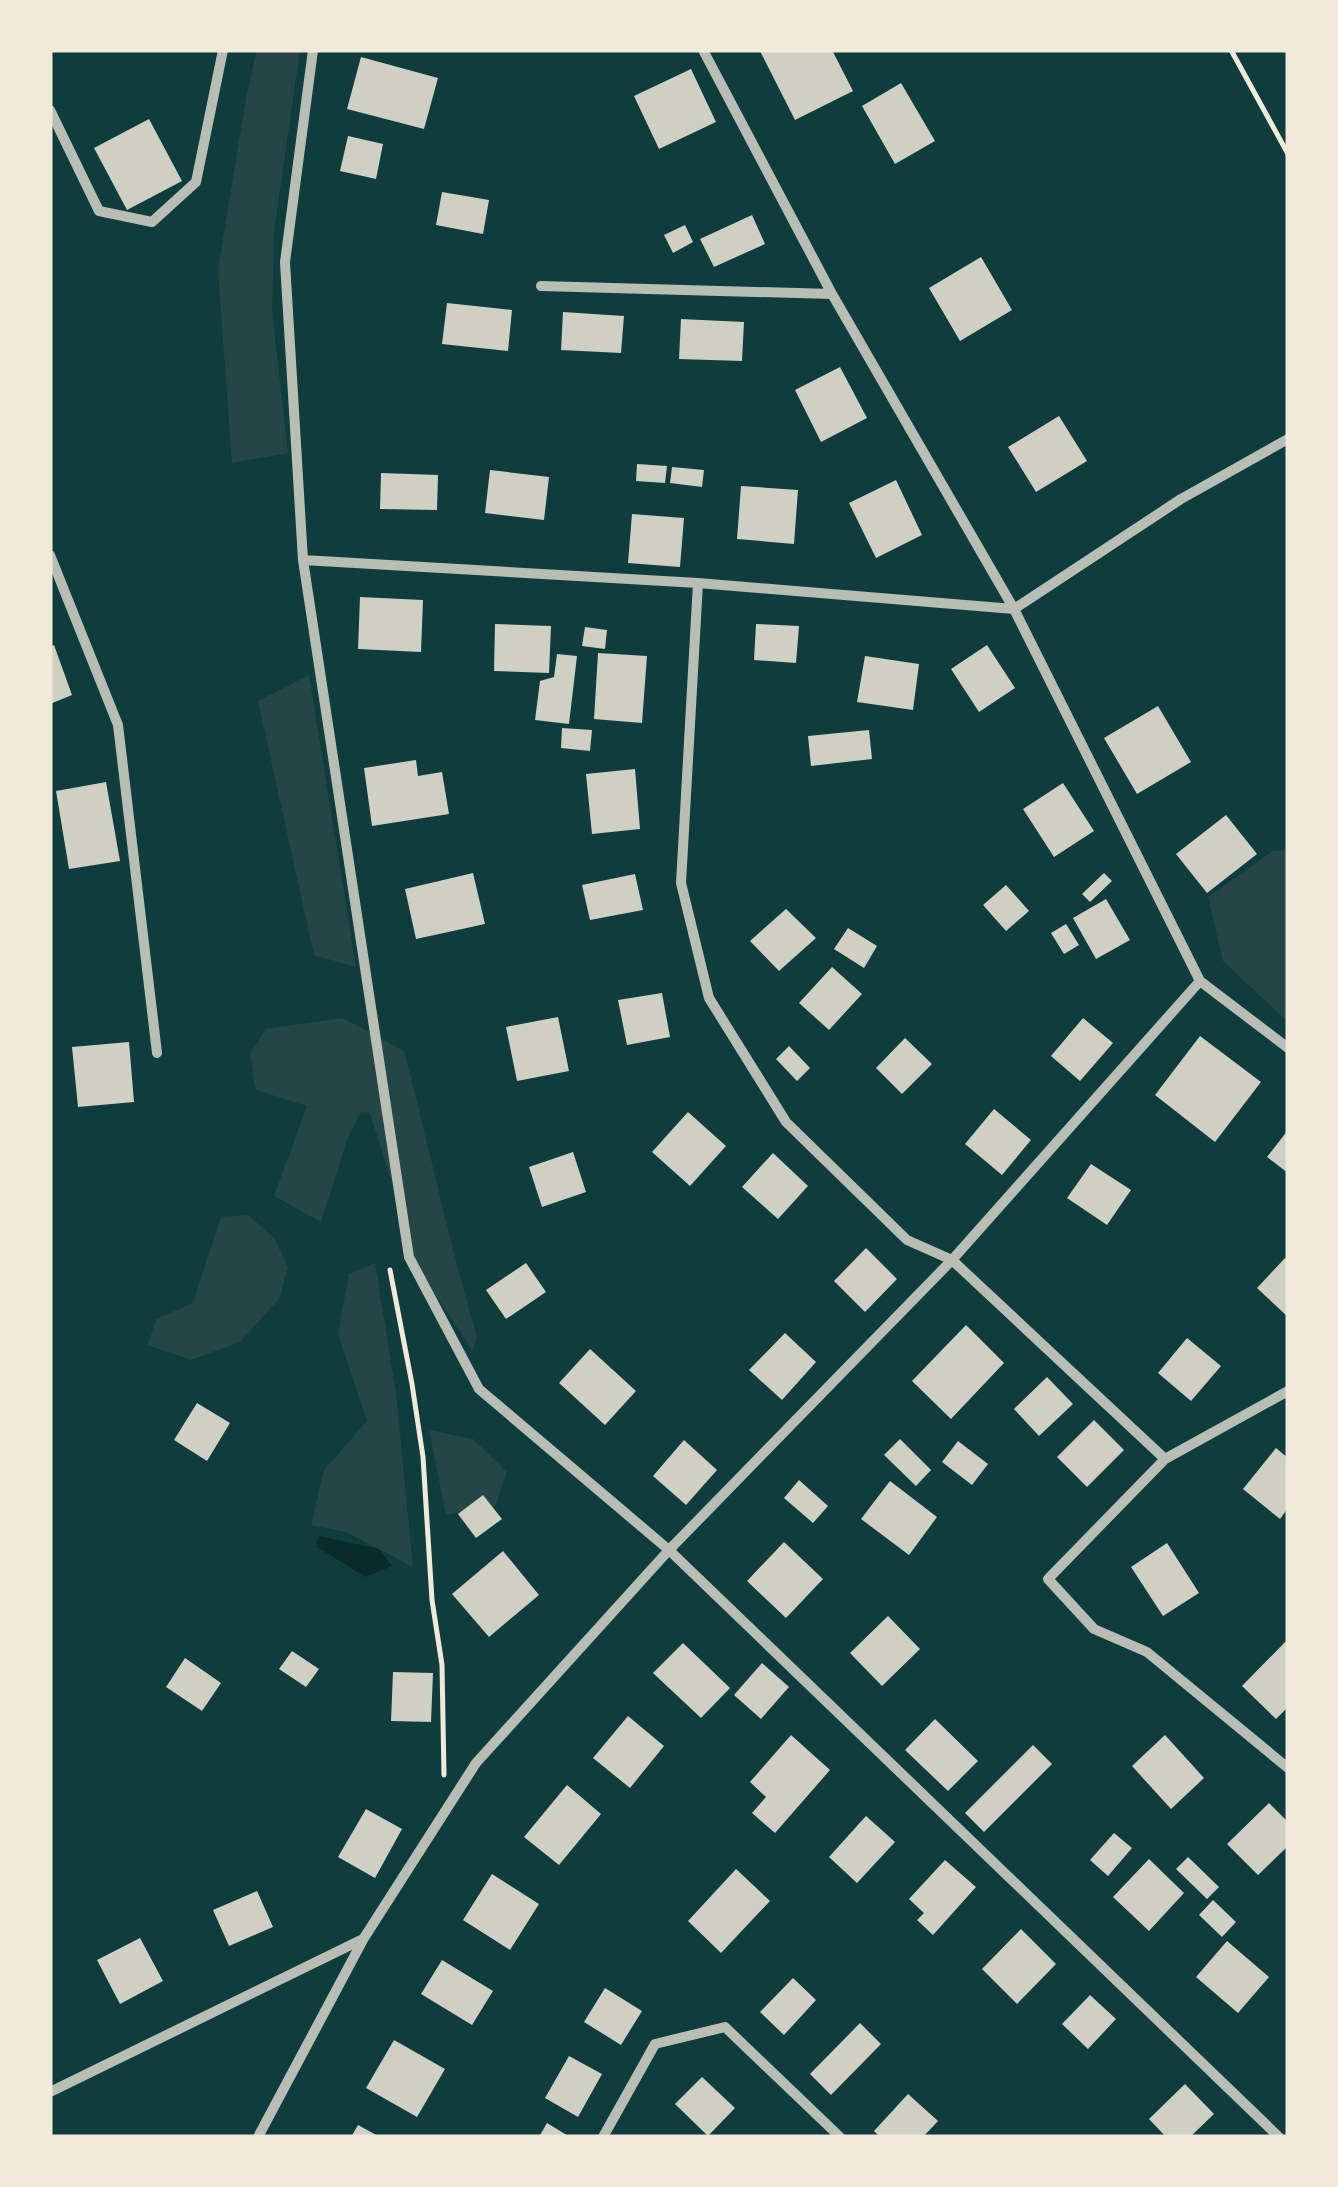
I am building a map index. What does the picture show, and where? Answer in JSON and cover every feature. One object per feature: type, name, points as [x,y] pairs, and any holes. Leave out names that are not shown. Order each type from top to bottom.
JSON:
[{"type":"street","points":[[50,110],[99,211],[152,222],[196,182],[222,50]]},
{"type":"street","points":[[314,50],[285,262],[303,560],[409,1256],[479,1389],[669,1550],[1279,2137]]},
{"type":"street","points":[[703,50],[832,294],[1014,609],[1200,981],[1288,1048]]},
{"type":"street","points":[[541,286],[832,294]]},
{"type":"street","points":[[303,560],[698,583],[1014,609],[1181,500],[1288,439]]},
{"type":"street","points":[[50,555],[118,724],[157,1053]]},
{"type":"street","points":[[698,583],[680,884],[708,998],[786,1122],[907,1240],[952,1260],[1165,1458]]},
{"type":"street","points":[[258,2137],[364,1938],[476,1763],[669,1550],[952,1260],[1200,981]]},
{"type":"street","points":[[1288,1391],[1165,1458],[1048,1579],[1094,1629],[1147,1652],[1288,1768]]},
{"type":"street","points":[[50,2092],[364,1938]]},
{"type":"street","points":[[603,2137],[655,2044],[724,2027],[840,2137]]},
{"type":"path","points":[[1231,50],[1288,154]]},
{"type":"path","points":[[389,1265],[423,1457],[432,1600],[442,1665],[444,1813]]},
{"type":"shaded area","points":[[257,50],[300,50],[274,232],[272,311],[288,453],[232,463],[218,270]]},
{"type":"shaded area","points":[[309,675],[356,967],[314,955],[258,701]]},
{"type":"shaded area","points":[[1288,850],[1288,1022],[1223,961],[1208,897],[1273,851]]},
{"type":"shaded area","points":[[343,1018],[404,1051],[477,1337],[472,1350],[419,1270],[370,1113],[361,1112],[348,1137],[321,1222],[274,1196],[307,1106],[256,1090],[250,1054],[266,1029]]},
{"type":"shaded area","points":[[248,1215],[274,1238],[288,1267],[279,1299],[240,1342],[191,1360],[148,1345],[156,1319],[193,1303],[221,1217]]},
{"type":"shaded area","points":[[375,1263],[396,1393],[413,1567],[346,1532],[311,1525],[324,1470],[367,1421],[338,1334],[349,1274]]},
{"type":"shaded area","points":[[429,1430],[473,1439],[507,1472],[495,1506],[446,1515]]},
{"type":"shaded area","points":[[319,1536],[379,1549],[392,1566],[365,1577],[316,1546]]},
{"type":"building","points":[[762,50],[832,50],[853,91],[795,120]]},
{"type":"building","points":[[361,57],[438,78],[424,129],[347,109]]},
{"type":"building","points":[[691,69],[716,122],[659,149],[634,96]]},
{"type":"building","points":[[901,83],[935,141],[895,164],[862,106]]},
{"type":"building","points":[[149,119],[182,181],[127,210],[94,148]]},
{"type":"building","points":[[348,136],[383,144],[376,179],[340,171]]},
{"type":"building","points":[[442,192],[489,200],[483,234],[436,225]]},
{"type":"building","points":[[752,215],[765,244],[714,267],[700,239]]},
{"type":"building","points":[[685,225],[693,242],[673,253],[664,235]]},
{"type":"building","points":[[981,257],[1012,310],[960,341],[929,288]]},
{"type":"building","points":[[447,303],[512,310],[508,351],[442,344]]},
{"type":"building","points":[[563,312],[624,316],[621,353],[561,350]]},
{"type":"building","points":[[681,319],[744,322],[742,361],[679,359]]},
{"type":"building","points":[[840,367],[867,418],[821,442],[795,390]]},
{"type":"building","points":[[1059,416],[1087,461],[1036,492],[1008,447]]},
{"type":"building","points":[[637,464],[667,466],[665,483],[636,481]]},
{"type":"building","points":[[672,467],[704,470],[702,487],[670,483]]},
{"type":"building","points":[[490,470],[549,477],[544,520],[485,513]]},
{"type":"building","points":[[381,473],[438,475],[437,510],[380,509]]},
{"type":"building","points":[[896,480],[922,535],[876,558],[849,503]]},
{"type":"building","points":[[741,486],[798,490],[794,544],[737,539]]},
{"type":"building","points":[[632,514],[684,518],[680,567],[628,563]]},
{"type":"building","points":[[360,597],[423,600],[421,652],[358,649]]},
{"type":"building","points":[[495,624],[551,626],[549,673],[494,671]]},
{"type":"building","points":[[756,624],[799,626],[796,663],[754,660]]},
{"type":"building","points":[[585,627],[607,630],[605,649],[582,646]]},
{"type":"building","points":[[54,645],[72,695],[50,704],[50,647]]},
{"type":"building","points":[[987,645],[1015,688],[979,712],[951,669]]},
{"type":"building","points":[[598,653],[647,656],[642,723],[594,719]]},
{"type":"building","points":[[557,654],[577,656],[569,724],[535,720],[540,681],[554,677]]},
{"type":"building","points":[[865,656],[919,664],[913,710],[857,702]]},
{"type":"building","points":[[1158,706],[1191,762],[1137,794],[1104,738]]},
{"type":"building","points":[[562,728],[592,730],[590,751],[561,748]]},
{"type":"building","points":[[869,730],[872,759],[811,766],[808,736]]},
{"type":"building","points":[[416,760],[418,776],[442,772],[449,814],[372,826],[364,768]]},
{"type":"building","points":[[635,769],[640,829],[592,834],[586,774]]},
{"type":"building","points":[[106,782],[120,861],[69,869],[56,791]]},
{"type":"building","points":[[1063,783],[1094,831],[1054,857],[1023,809]]},
{"type":"building","points":[[1226,815],[1257,854],[1207,893],[1176,854]]},
{"type":"building","points":[[473,873],[485,924],[416,939],[405,889]]},
{"type":"building","points":[[1104,873],[1112,881],[1090,902],[1082,894]]},
{"type":"building","points":[[635,874],[643,910],[590,920],[582,885]]},
{"type":"building","points":[[1006,885],[1029,911],[1006,931],[983,905]]},
{"type":"building","points":[[1106,899],[1130,940],[1096,959],[1073,918]]},
{"type":"building","points":[[786,909],[816,938],[779,971],[750,941]]},
{"type":"building","points":[[1066,924],[1079,945],[1064,954],[1051,933]]},
{"type":"building","points":[[848,928],[877,946],[864,968],[834,949]]},
{"type":"building","points":[[832,967],[862,994],[829,1030],[799,1003]]},
{"type":"building","points":[[662,993],[670,1037],[627,1045],[618,1000]]},
{"type":"building","points":[[558,1017],[569,1071],[517,1081],[506,1027]]},
{"type":"building","points":[[1083,1018],[1113,1043],[1080,1081],[1051,1056]]},
{"type":"building","points":[[1200,1036],[1261,1082],[1215,1142],[1155,1095]]},
{"type":"building","points":[[905,1038],[932,1064],[902,1094],[876,1068]]},
{"type":"building","points":[[129,1042],[134,1102],[78,1107],[72,1047]]},
{"type":"building","points":[[789,1046],[810,1068],[797,1081],[776,1059]]},
{"type":"building","points":[[994,1109],[1031,1140],[1002,1175],[965,1144]]},
{"type":"building","points":[[688,1112],[726,1146],[690,1186],[652,1152]]},
{"type":"building","points":[[1288,1130],[1288,1173],[1267,1157]]},
{"type":"building","points":[[573,1152],[586,1192],[542,1207],[529,1167]]},
{"type":"building","points":[[773,1153],[808,1186],[778,1219],[742,1187]]},
{"type":"building","points":[[1091,1164],[1131,1190],[1107,1225],[1067,1198]]},
{"type":"building","points":[[866,1248],[897,1279],[865,1312],[834,1281]]},
{"type":"building","points":[[1285,1258],[1288,1261],[1288,1317],[1257,1288]]},
{"type":"building","points":[[526,1263],[546,1292],[506,1319],[486,1290]]},
{"type":"building","points":[[966,1325],[1004,1363],[951,1419],[912,1381]]},
{"type":"building","points":[[785,1333],[816,1362],[782,1400],[749,1370]]},
{"type":"building","points":[[1187,1338],[1221,1366],[1191,1401],[1158,1373]]},
{"type":"building","points":[[590,1349],[636,1391],[605,1425],[559,1383]]},
{"type":"building","points":[[1047,1377],[1073,1404],[1039,1436],[1014,1409]]},
{"type":"building","points":[[197,1403],[230,1423],[207,1461],[174,1440]]},
{"type":"building","points":[[1094,1420],[1124,1450],[1087,1487],[1057,1457]]},
{"type":"building","points":[[900,1439],[931,1470],[916,1486],[884,1455]]},
{"type":"building","points":[[684,1440],[717,1470],[686,1505],[653,1476]]},
{"type":"building","points":[[958,1441],[988,1464],[972,1485],[942,1462]]},
{"type":"building","points":[[1276,1448],[1288,1458],[1288,1508],[1280,1519],[1243,1489]]},
{"type":"building","points":[[799,1480],[828,1506],[813,1523],[784,1498]]},
{"type":"building","points":[[890,1481],[937,1517],[909,1555],[861,1519]]},
{"type":"building","points":[[483,1495],[502,1519],[476,1538],[458,1514]]},
{"type":"building","points":[[784,1542],[823,1579],[786,1618],[747,1581]]},
{"type":"building","points":[[1167,1543],[1199,1593],[1163,1616],[1131,1567]]},
{"type":"building","points":[[503,1551],[539,1595],[489,1637],[452,1594]]},
{"type":"building","points":[[888,1616],[920,1649],[882,1686],[850,1653]]},
{"type":"building","points":[[1288,1639],[1288,1707],[1276,1719],[1242,1686]]},
{"type":"building","points":[[683,1643],[730,1688],[701,1718],[653,1673]]},
{"type":"building","points":[[292,1651],[319,1669],[306,1687],[279,1669]]},
{"type":"building","points":[[185,1658],[221,1683],[202,1711],[166,1687]]},
{"type":"building","points":[[762,1663],[789,1687],[761,1719],[734,1695]]},
{"type":"building","points":[[393,1672],[433,1673],[431,1722],[391,1721]]},
{"type":"building","points":[[628,1716],[664,1746],[630,1788],[593,1758]]},
{"type":"building","points":[[935,1719],[978,1761],[948,1791],[905,1750]]},
{"type":"building","points":[[791,1735],[830,1770],[775,1833],[752,1813],[766,1797],[750,1782]]},
{"type":"building","points":[[1165,1735],[1204,1778],[1171,1809],[1132,1766]]},
{"type":"building","points":[[1033,1745],[1052,1764],[984,1832],[965,1813]]},
{"type":"building","points":[[567,1785],[601,1814],[559,1865],[524,1837]]},
{"type":"building","points":[[1269,1803],[1288,1822],[1288,1846],[1258,1875],[1227,1844]]},
{"type":"building","points":[[366,1809],[402,1829],[375,1878],[338,1857]]},
{"type":"building","points":[[866,1816],[895,1842],[857,1883],[829,1857]]},
{"type":"building","points":[[1114,1833],[1132,1848],[1108,1876],[1090,1860]]},
{"type":"building","points":[[1188,1857],[1219,1887],[1207,1899],[1176,1869]]},
{"type":"building","points":[[1149,1859],[1184,1893],[1149,1931],[1113,1897]]},
{"type":"building","points":[[945,1860],[976,1887],[933,1935],[917,1920],[924,1913],[909,1899]]},
{"type":"building","points":[[736,1869],[770,1901],[721,1953],[688,1921]]},
{"type":"building","points":[[492,1874],[539,1904],[510,1950],[463,1920]]},
{"type":"building","points":[[257,1891],[273,1927],[229,1946],[213,1910]]},
{"type":"building","points":[[1213,1900],[1236,1922],[1222,1937],[1199,1915]]},
{"type":"building","points":[[1021,1929],[1056,1964],[1017,2004],[982,1969]]},
{"type":"building","points":[[140,1938],[163,1981],[120,2004],[97,1960]]},
{"type":"building","points":[[1227,1941],[1269,1977],[1238,2013],[1196,1977]]},
{"type":"building","points":[[442,1960],[493,1991],[472,2025],[421,1994]]},
{"type":"building","points":[[793,1978],[816,2000],[784,2035],[760,2012]]},
{"type":"building","points":[[605,1988],[642,2011],[621,2045],[584,2022]]},
{"type":"building","points":[[1090,1995],[1116,2019],[1088,2049],[1062,2024]]},
{"type":"building","points":[[860,2023],[881,2044],[831,2095],[810,2074]]},
{"type":"building","points":[[394,2040],[445,2069],[417,2117],[366,2088]]},
{"type":"building","points":[[569,2056],[602,2074],[578,2117],[545,2098]]},
{"type":"building","points":[[702,2077],[735,2108],[708,2136],[675,2104]]},
{"type":"building","points":[[1185,2084],[1214,2114],[1190,2137],[1166,2137],[1149,2119]]},
{"type":"building","points":[[908,2094],[938,2121],[923,2137],[880,2137],[874,2131]]},
{"type":"building","points":[[547,2123],[570,2137],[539,2137]]},
{"type":"building","points":[[358,2125],[380,2137],[351,2137]]}]
